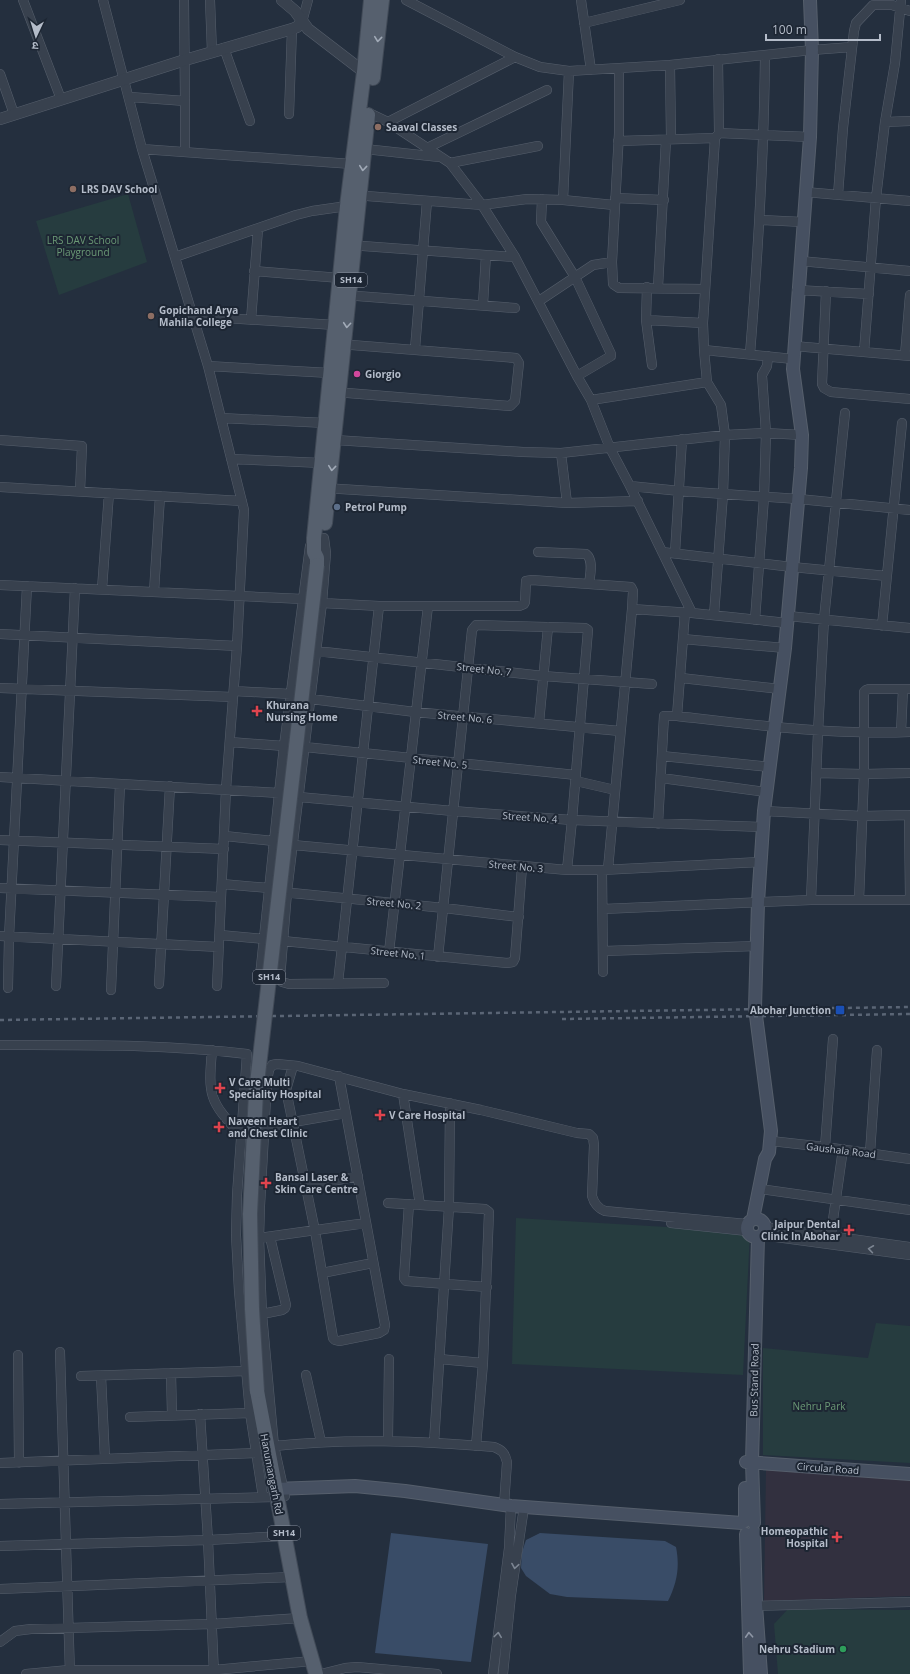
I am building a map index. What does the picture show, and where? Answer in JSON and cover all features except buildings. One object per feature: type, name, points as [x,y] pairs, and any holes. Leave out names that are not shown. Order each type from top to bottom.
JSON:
[{"type":"main road","name":"SH14","points":[[352,199],[365,149],[364,72],[371,0]]},
{"type":"main road","name":"SH14","points":[[319,538],[325,488],[335,440],[334,392],[349,245],[352,199],[352,164],[364,111],[382,0]]},
{"type":"main road","name":"Bus Stand Road","points":[[761,1674],[752,1606],[747,1527],[755,1229],[763,1190],[772,1160],[770,1146],[770,1117],[754,1008],[762,827],[785,648],[799,499],[802,435],[793,378],[793,359],[810,137],[812,50],[810,0]]},
{"type":"main road","name":"SH14","points":[[325,488],[322,463],[326,423],[334,392],[330,373],[339,344],[335,325],[344,295],[340,278],[349,245]]},
{"type":"main road","name":"Hanumangarh Rd","points":[[314,1668],[300,1618],[257,1391],[252,1309],[250,1214],[256,1092],[317,561],[314,552],[319,538]]},
{"type":"main road","name":"Circular Road","points":[[749,1459],[910,1467]]},
{"type":"main road","name":"Circular Road","points":[[749,1459],[910,1474]]},
{"type":"main road","points":[[276,1493],[377,1495],[508,1508],[747,1527]]},
{"type":"main road","points":[[508,1508],[523,1514],[747,1527]]},
{"type":"main road","name":"Bus Stand Road","points":[[750,1674],[752,1606]]},
{"type":"street","points":[[24,0],[61,99]]},
{"type":"street","points":[[103,0],[130,97],[142,149],[208,366],[242,501],[244,520],[237,646],[226,789],[217,986]]},
{"type":"street","points":[[184,0],[185,152]]},
{"type":"street","points":[[210,0],[212,52]]},
{"type":"street","points":[[282,0],[295,10],[308,29],[364,72]]},
{"type":"street","points":[[0,119],[185,60],[298,27],[302,22],[308,0]]},
{"type":"street","points":[[406,0],[515,57],[540,67],[569,71],[619,69],[812,50],[852,48]]},
{"type":"street","points":[[581,0],[591,70]]},
{"type":"street","points":[[584,23],[680,0]]},
{"type":"street","points":[[838,195],[843,128],[856,23],[873,5],[900,3],[910,11]]},
{"type":"street","points":[[864,352],[876,198],[885,122],[895,62],[900,3]]},
{"type":"street","points":[[289,114],[292,29]]},
{"type":"street","points":[[224,48],[250,121]]},
{"type":"street","points":[[750,354],[760,220],[764,135],[764,55]]},
{"type":"street","points":[[388,122],[515,57]]},
{"type":"street","points":[[714,615],[723,494],[725,435],[721,405],[707,382],[703,323],[704,289],[717,136],[718,59]]},
{"type":"street","points":[[658,287],[669,140],[670,64]]},
{"type":"street","points":[[619,69],[618,141],[612,262],[614,284],[616,287],[704,289]]},
{"type":"street","points":[[563,200],[569,71]]},
{"type":"street","points":[[0,74],[14,114]]},
{"type":"street","points":[[427,148],[547,90]]},
{"type":"street","points":[[130,97],[185,101]]},
{"type":"street","points":[[364,111],[388,122],[450,163],[482,206],[515,257],[591,400],[610,448],[638,501],[688,613],[683,639],[677,716]]},
{"type":"street","points":[[885,122],[910,121]]},
{"type":"street","points":[[618,141],[764,135],[810,137]]},
{"type":"street","points":[[450,163],[538,146]]},
{"type":"street","points":[[142,149],[352,164]]},
{"type":"street","points":[[365,149],[440,157]]},
{"type":"street","points":[[805,192],[910,201]]},
{"type":"street","points":[[175,258],[258,228],[352,199],[482,206],[527,199],[614,202],[664,200]]},
{"type":"street","points":[[542,199],[541,222],[575,277],[611,354],[577,376]]},
{"type":"street","points":[[415,349],[426,202]]},
{"type":"street","points":[[760,220],[803,222]]},
{"type":"street","points":[[251,320],[258,228]]},
{"type":"street","points":[[349,245],[515,257]]},
{"type":"street","points":[[483,304],[486,255]]},
{"type":"street","points":[[800,261],[910,271]]},
{"type":"street","points":[[539,301],[593,265],[612,262]]},
{"type":"street","points":[[254,271],[340,278]]},
{"type":"street","points":[[647,287],[646,320],[652,365]]},
{"type":"street","points":[[798,290],[869,294]]},
{"type":"street","points":[[826,291],[822,384],[826,391],[910,399]]},
{"type":"street","points":[[344,295],[483,304],[515,308]]},
{"type":"street","points":[[794,346],[907,356],[910,296]]},
{"type":"street","points":[[194,316],[335,325]]},
{"type":"street","points":[[646,320],[703,323]]},
{"type":"street","points":[[334,392],[510,406],[515,401],[519,363],[516,358],[339,344]]},
{"type":"street","points":[[704,350],[793,359]]},
{"type":"street","points":[[755,620],[764,497],[766,433],[762,375],[767,366],[768,356]]},
{"type":"street","points":[[208,366],[330,373]]},
{"type":"street","points":[[591,400],[707,382]]},
{"type":"street","points":[[811,900],[824,619],[845,413]]},
{"type":"street","points":[[221,418],[326,423]]},
{"type":"street","points":[[882,626],[902,423]]},
{"type":"street","points":[[335,440],[560,453],[725,435],[766,433],[802,435]]},
{"type":"street","points":[[675,553],[682,439]]},
{"type":"street","points":[[0,440],[82,446],[80,491]]},
{"type":"street","points":[[560,453],[567,503]]},
{"type":"street","points":[[231,459],[322,463]]},
{"type":"street","points":[[630,486],[837,502],[910,510]]},
{"type":"street","points":[[0,487],[242,501]]},
{"type":"street","points":[[325,488],[567,503],[638,501]]},
{"type":"street","points":[[102,590],[109,493]]},
{"type":"street","points":[[154,592],[160,496]]},
{"type":"street","points":[[260,976],[284,746],[309,552],[319,538],[326,553],[322,603],[287,892],[280,980],[289,984],[384,983]]},
{"type":"street","points":[[538,552],[586,554],[591,560],[589,584]]},
{"type":"street","points":[[662,552],[887,576]]},
{"type":"street","points":[[322,603],[379,606],[519,606],[525,602],[527,580],[631,587],[633,591],[632,609],[612,823],[605,869],[603,909],[603,972]]},
{"type":"street","points":[[0,585],[303,599]]},
{"type":"street","points":[[8,988],[4,936],[12,889],[16,778],[27,586]]},
{"type":"street","points":[[56,986],[57,938],[75,588]]},
{"type":"street","points":[[338,983],[346,898],[379,606]]},
{"type":"street","points":[[389,952],[428,606]]},
{"type":"street","points":[[632,609],[714,615],[755,620],[824,619],[910,628]]},
{"type":"street","points":[[438,957],[472,630],[474,626],[548,626],[587,629],[588,633],[579,727],[576,778],[567,870]]},
{"type":"street","points":[[538,723],[548,626]]},
{"type":"street","points":[[0,634],[237,646]]},
{"type":"street","points":[[683,639],[785,648]]},
{"type":"street","name":"Street No. 7","points":[[316,651],[543,676],[652,684]]},
{"type":"street","points":[[681,678],[780,689]]},
{"type":"street","points":[[0,688],[291,694]]},
{"type":"street","points":[[658,824],[663,718],[666,715],[818,732],[864,733],[906,732],[907,689],[866,690],[864,695],[864,733],[864,774],[859,900]]},
{"type":"street","name":"Street No. 6","points":[[310,700],[464,717],[620,731]]},
{"type":"street","points":[[230,742],[284,746]]},
{"type":"street","name":"Street No. 5","points":[[305,747],[576,778],[615,790]]},
{"type":"street","points":[[662,756],[770,768]]},
{"type":"street","points":[[816,773],[910,773]]},
{"type":"street","points":[[0,777],[279,793]]},
{"type":"street","points":[[661,778],[766,792]]},
{"type":"street","points":[[111,990],[120,784]]},
{"type":"street","points":[[159,984],[170,786]]},
{"type":"street","name":"Street No. 4","points":[[299,796],[453,812],[612,823],[762,827]]},
{"type":"street","points":[[603,909],[811,900],[910,900],[909,815],[862,816],[764,811]]},
{"type":"street","name":"Street No. 3","points":[[225,836],[273,844],[567,870],[760,862]]},
{"type":"street","points":[[0,840],[224,849]]},
{"type":"street","points":[[519,917],[522,867]]},
{"type":"street","name":"Street No. 2","points":[[222,884],[269,891],[519,917]]},
{"type":"street","points":[[0,888],[222,897]]},
{"type":"street","name":"Street No. 1","points":[[283,941],[507,963],[513,962],[516,958],[519,917]]},
{"type":"street","points":[[220,935],[264,939]]},
{"type":"street","points":[[4,936],[219,947]]},
{"type":"street","points":[[604,951],[757,946]]},
{"type":"street","points":[[826,1147],[833,1039]]},
{"type":"street","points":[[0,1045],[89,1045],[212,1050],[247,1054],[272,1065],[277,1064],[293,1066],[339,1076],[403,1094],[450,1103],[576,1133],[585,1138],[588,1146],[590,1207],[597,1214],[604,1217],[755,1229],[831,1239],[910,1246]]},
{"type":"street","points":[[212,1050],[210,1079],[213,1100],[241,1135]]},
{"type":"street","points":[[870,1153],[877,1050]]},
{"type":"street","points":[[247,1054],[237,1195],[236,1235],[239,1291],[250,1413],[256,1453],[276,1493]]},
{"type":"street","points":[[272,1065],[269,1070],[267,1081],[259,1238],[262,1314],[274,1446],[276,1493]]},
{"type":"street","points":[[293,1066],[286,1090],[315,1231],[332,1338],[339,1341],[379,1333],[384,1330],[385,1325],[339,1076]]},
{"type":"street","points":[[403,1094],[420,1205]]},
{"type":"street","points":[[434,1443],[449,1206],[450,1103]]},
{"type":"street","points":[[264,1127],[346,1113]]},
{"type":"street","name":"Gaushala Road","points":[[770,1146],[826,1147],[910,1159]]},
{"type":"street","points":[[831,1239],[843,1149]]},
{"type":"street","points":[[306,1186],[358,1176]]},
{"type":"street","points":[[763,1190],[910,1210]]},
{"type":"street","points":[[388,1203],[485,1209],[489,1212],[483,1364],[476,1446]]},
{"type":"street","points":[[409,1204],[404,1278],[409,1282],[487,1287]]},
{"type":"street","points":[[259,1238],[366,1223]]},
{"type":"street","points":[[262,1314],[282,1310],[286,1305],[270,1237]]},
{"type":"street","points":[[831,1239],[910,1254]]},
{"type":"street","points":[[322,1273],[373,1263]]},
{"type":"street","points":[[60,1352],[66,1502],[65,1545],[70,1672]]},
{"type":"street","points":[[18,1355],[19,1463]]},
{"type":"street","points":[[388,1440],[389,1359]]},
{"type":"street","points":[[439,1359],[483,1364]]},
{"type":"street","points":[[81,1376],[246,1370]]},
{"type":"street","points":[[171,1373],[172,1416]]},
{"type":"street","points":[[306,1375],[321,1442]]},
{"type":"street","points":[[101,1376],[105,1459]]},
{"type":"street","points":[[130,1417],[250,1413]]},
{"type":"street","points":[[200,1414],[214,1672]]},
{"type":"street","points":[[274,1446],[321,1442],[388,1440],[494,1447],[502,1450],[507,1462],[508,1508],[513,1548],[503,1674]]},
{"type":"street","points":[[0,1463],[256,1453]]},
{"type":"street","points":[[0,1504],[205,1499],[276,1493]]},
{"type":"street","points":[[493,1674],[513,1548],[523,1514]]},
{"type":"street","points":[[0,1546],[208,1540],[285,1536]]},
{"type":"street","points":[[0,1589],[292,1577]]},
{"type":"street","points":[[752,1606],[910,1602]]},
{"type":"street","points":[[0,1642],[16,1631],[31,1629],[212,1624],[300,1618]]},
{"type":"street","points":[[26,1674],[70,1672],[214,1672],[314,1668]]},
{"type":"street","points":[[321,1674],[344,1668],[437,1674]]},
{"type":"shaded area","name":"Homeopathic Hospital","points":[[766,1469],[910,1477],[910,1596],[764,1601]]},
{"type":"green space","name":"LRS DAV School Playground","points":[[128,194],[147,262],[59,295],[36,221]]},
{"type":"green space","points":[[516,1218],[750,1232],[743,1375],[512,1364]]},
{"type":"green space","name":"Nehru Park","points":[[876,1323],[910,1326],[910,1463],[763,1455],[763,1348],[868,1358]]},
{"type":"green space","name":"Nehru Stadium","points":[[788,1609],[910,1610],[910,1674],[778,1674],[774,1624]]},
{"type":"water","points":[[391,1533],[488,1544],[471,1662],[375,1653]]},
{"type":"water","points":[[540,1533],[665,1541],[676,1547],[678,1561],[676,1581],[668,1601],[567,1597],[550,1594],[526,1576],[521,1568],[522,1552],[526,1540]]},
{"type":"railway","points":[[0,1020],[910,1007]]},
{"type":"railway","points":[[562,1019],[910,1014]]},
{"type":"place","name":"Saaval Classes","points":[[378,127]]},
{"type":"place","name":"LRS DAV School","points":[[73,189]]},
{"type":"place","name":"Gopichand Arya Mahila College","points":[[151,316]]},
{"type":"place","name":"Giorgio","points":[[357,374]]},
{"type":"place","name":"Petrol Pump","points":[[337,507]]},
{"type":"place","name":"Khurana Nursing Home","points":[[257,711]]},
{"type":"place","name":"Abohar Junction","points":[[840,1010]]},
{"type":"place","name":"V Care Multi Speciality Hospital","points":[[220,1088]]},
{"type":"place","name":"V Care Hospital","points":[[380,1115]]},
{"type":"place","name":"Naveen Heart and Chest Clinic","points":[[219,1127]]},
{"type":"place","name":"Bansal Laser & Skin Care Centre","points":[[266,1183]]},
{"type":"place","name":"Jaipur Dental Clinic In Abohar","points":[[849,1230]]},
{"type":"place","name":"Homeopathic Hospital","points":[[837,1537]]},
{"type":"place","name":"Nehru Stadium","points":[[843,1649]]}]
